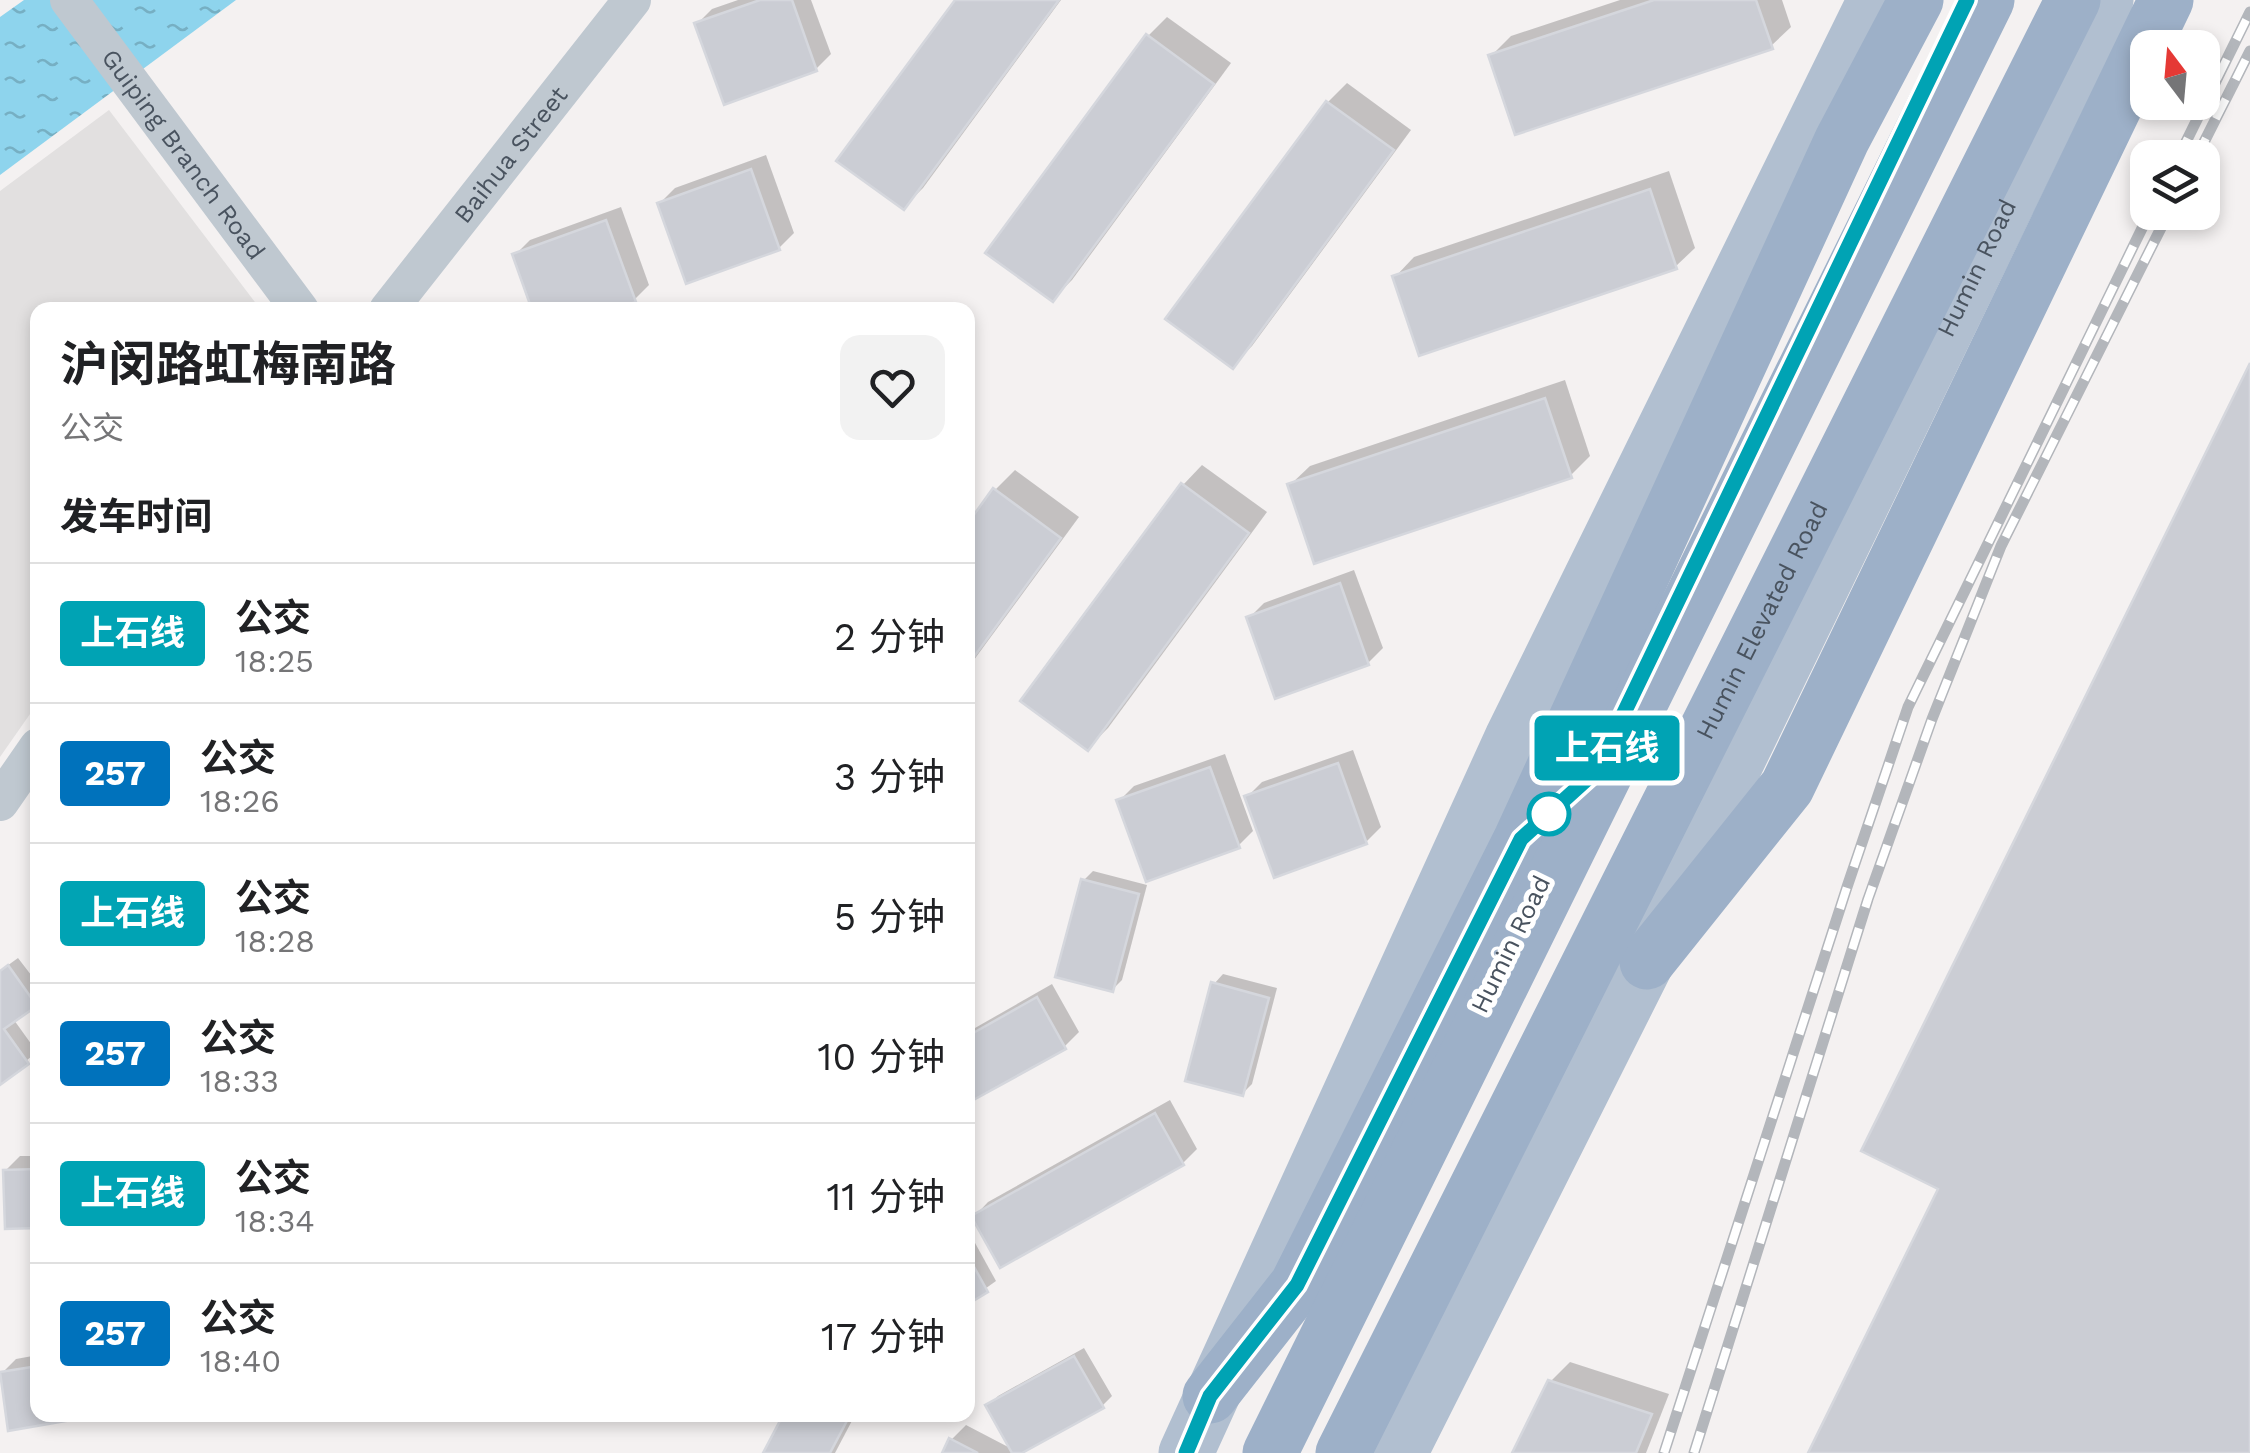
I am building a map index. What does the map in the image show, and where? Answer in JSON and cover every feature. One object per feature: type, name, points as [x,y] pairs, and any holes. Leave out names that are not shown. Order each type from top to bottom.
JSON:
[{"type":"highway","points":[[1210,1396],[1297,1285],[1521,839],[1580,758],[1842,140],[1916,0]]},
{"type":"highway","points":[[1270,1453],[1987,0]]},
{"type":"highway","name":"Humin Elevated Road","points":[[1343,1453],[2074,0]]},
{"type":"highway","points":[[1648,962],[1787,787],[2166,0]]},
{"type":"highway","points":[[1287,1394],[1297,1285]]},
{"type":"main road","points":[[1186,1453],[1512,738],[1876,0]]},
{"type":"main road","name":"Humin Road","points":[[1258,1453],[1580,758],[1967,0]]},
{"type":"main road","name":"Humin Road","points":[[1400,1453],[1648,962],[1696,848],[2106,0]]},
{"type":"main road","points":[[1334,1453],[1629,934],[1696,848]]},
{"type":"street","name":"Guiping Branch Road","points":[[69,0],[294,302]]},
{"type":"street","name":"Baihua Street","points":[[394,302],[632,0]]},
{"type":"street","points":[[0,802],[30,759]]},
{"type":"shaded area","points":[[109,110],[255,302],[30,302],[30,714],[0,757],[0,191]]},
{"type":"water","points":[[24,0],[236,0],[0,175],[0,17]]},
{"type":"building","points":[[760,0],[792,0],[817,71],[724,105],[694,23]]},
{"type":"building","points":[[955,0],[1059,0],[904,210],[836,161]]},
{"type":"building","points":[[1654,0],[1756,0],[1773,49],[1515,135],[1488,55]]},
{"type":"building","points":[[1146,34],[1214,84],[1053,302],[985,253]]},
{"type":"building","points":[[1326,101],[1394,150],[1233,369],[1165,319]]},
{"type":"building","points":[[751,169],[780,250],[686,284],[657,203]]},
{"type":"building","points":[[1650,189],[1677,269],[1419,356],[1392,276]]},
{"type":"building","points":[[606,220],[636,302],[529,302],[512,254]]},
{"type":"building","points":[[2250,363],[2250,1453],[1808,1453],[1938,1189],[1861,1151]]},
{"type":"building","points":[[1545,398],[1572,478],[1314,564],[1287,484]]},
{"type":"building","points":[[1181,483],[1249,533],[1088,751],[1020,701]]},
{"type":"building","points":[[993,488],[1061,538],[975,655],[975,513]]},
{"type":"building","points":[[1340,583],[1369,665],[1275,699],[1246,617]]},
{"type":"building","points":[[1338,763],[1367,844],[1274,878],[1244,796]]},
{"type":"building","points":[[1210,767],[1240,848],[1146,882],[1116,800]]},
{"type":"building","points":[[1081,879],[1139,894],[1113,992],[1055,977]]},
{"type":"building","points":[[8,965],[30,996],[30,1011],[4,1029],[29,1064],[0,1085],[0,971]]},
{"type":"building","points":[[1211,982],[1269,998],[1243,1096],[1185,1081]]},
{"type":"building","points":[[1037,997],[1066,1049],[975,1099],[975,1032]]},
{"type":"building","points":[[1155,1113],[1184,1165],[1000,1268],[975,1223],[975,1214]]},
{"type":"building","points":[[30,1169],[30,1228],[5,1229],[3,1170]]},
{"type":"building","points":[[975,1269],[988,1292],[975,1300]]},
{"type":"building","points":[[1074,1356],[1104,1408],[1022,1453],[1012,1453],[985,1405]]},
{"type":"building","points":[[30,1367],[30,1422],[60,1422],[8,1431],[0,1372]]},
{"type":"building","points":[[1548,1380],[1652,1414],[1636,1453],[1512,1453]]},
{"type":"building","points":[[779,1422],[846,1422],[830,1453],[763,1453]]},
{"type":"building","points":[[949,1438],[978,1453],[942,1453]]},
{"type":"railway","points":[[2187,140],[2250,12]]},
{"type":"railway","points":[[2205,140],[2250,51]]},
{"type":"railway","points":[[1664,1453],[1908,707],[2141,230]]},
{"type":"railway","points":[[1694,1453],[1868,899],[1932,719],[2001,546],[2160,230]]},
{"type":"bus line","name":"上石线","points":[[1186,1453],[1210,1396],[1297,1285],[1521,839],[1596,771],[1967,0]]}]
